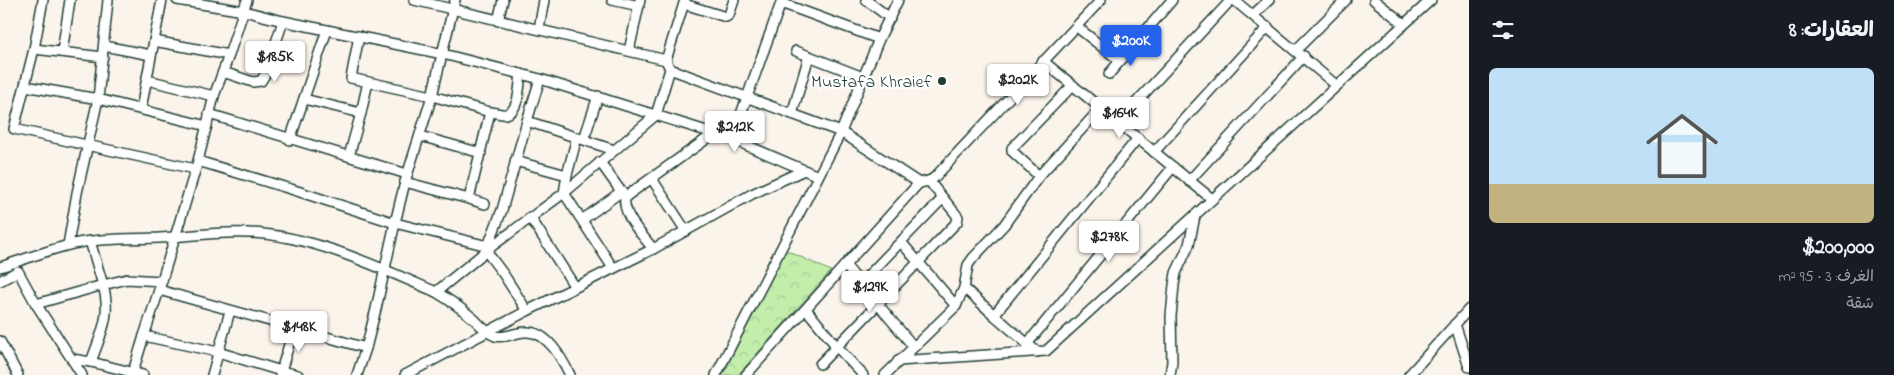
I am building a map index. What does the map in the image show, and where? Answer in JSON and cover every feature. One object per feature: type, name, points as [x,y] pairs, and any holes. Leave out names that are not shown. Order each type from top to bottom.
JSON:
[{"type":"street","points":[[43,0],[26,86],[14,129],[197,165],[294,190],[395,223],[487,249],[527,311]]},
{"type":"street","points":[[62,52],[70,0]]},
{"type":"street","points":[[68,245],[77,193],[98,100],[108,0]]},
{"type":"street","points":[[140,109],[162,0]]},
{"type":"street","points":[[178,0],[244,11],[283,21],[443,54],[540,78],[715,133],[802,171],[818,176]]},
{"type":"street","points":[[132,373],[176,237],[197,165],[214,96],[247,0]]},
{"type":"street","points":[[414,0],[666,60]]},
{"type":"street","points":[[357,375],[376,309],[406,178],[432,96],[455,0]]},
{"type":"street","points":[[498,21],[503,0]]},
{"type":"street","points":[[539,29],[544,0]]},
{"type":"street","points":[[612,0],[639,3],[628,51]]},
{"type":"street","points":[[436,292],[487,249],[564,193],[656,115],[670,69],[666,60],[684,2],[726,17],[729,15],[734,0]]},
{"type":"street","points":[[866,0],[890,18]]},
{"type":"street","points":[[716,375],[841,132],[879,39],[898,0]]},
{"type":"street","points":[[746,375],[845,265],[924,182],[934,178],[1101,0]]},
{"type":"street","points":[[1109,74],[1168,4],[1157,0]]},
{"type":"street","points":[[1118,122],[1232,0],[1304,56],[1336,85]]},
{"type":"street","points":[[1253,15],[1269,0]]},
{"type":"street","points":[[1296,50],[1346,0]]},
{"type":"street","points":[[1374,0],[1404,24]]},
{"type":"street","points":[[898,361],[1046,350],[1431,0]]},
{"type":"street","points":[[732,139],[781,1],[879,39]]},
{"type":"street","points":[[222,72],[252,82],[261,80],[266,73],[283,21]]},
{"type":"street","points":[[1076,26],[1120,62]]},
{"type":"street","points":[[1154,152],[1268,27]]},
{"type":"street","points":[[290,140],[327,30]]},
{"type":"street","points":[[359,36],[351,78],[432,96],[490,112],[506,114],[512,112],[516,107],[521,74]]},
{"type":"street","points":[[154,41],[229,55]]},
{"type":"street","points":[[104,46],[151,55]]},
{"type":"street","points":[[34,49],[103,58]]},
{"type":"street","points":[[796,51],[863,77]]},
{"type":"street","points":[[792,114],[809,56]]},
{"type":"street","points":[[1189,181],[1304,56]]},
{"type":"street","points":[[1043,61],[1212,199]]},
{"type":"street","points":[[670,69],[841,132],[924,182],[943,198],[956,213],[957,222],[820,364]]},
{"type":"street","points":[[487,249],[502,210],[540,78]]},
{"type":"street","points":[[147,80],[214,96]]},
{"type":"street","points":[[349,156],[368,82]]},
{"type":"street","points":[[1039,176],[1012,152],[1012,148],[1073,85]]},
{"type":"street","points":[[26,86],[140,109],[207,126]]},
{"type":"street","points":[[598,96],[567,175],[564,193],[613,268]]},
{"type":"street","points":[[304,99],[361,113]]},
{"type":"street","points":[[885,375],[956,306],[964,288],[965,274],[970,261],[1004,225],[1039,176],[1101,108]]},
{"type":"street","points":[[469,199],[490,112]]},
{"type":"street","points":[[209,114],[290,140],[349,156],[406,178],[485,204]]},
{"type":"street","points":[[527,121],[614,150]]},
{"type":"street","points":[[582,220],[652,178],[715,133]]},
{"type":"street","points":[[420,136],[481,153]]},
{"type":"street","points":[[994,315],[1138,138]]},
{"type":"street","points":[[515,160],[567,175]]},
{"type":"street","points":[[600,162],[624,194],[627,214],[653,249]]},
{"type":"street","points":[[1027,344],[1173,167]]},
{"type":"street","points":[[405,375],[527,311],[653,249],[752,194],[802,171]]},
{"type":"street","points":[[652,178],[686,231]]},
{"type":"street","points":[[860,284],[943,198]]},
{"type":"street","points":[[1170,375],[1172,362],[1171,316],[1174,285],[1176,273],[1189,245],[1195,216]]},
{"type":"street","points":[[530,217],[575,287]]},
{"type":"street","points":[[0,281],[16,267],[68,245],[90,241],[251,232],[320,246],[436,292],[453,303],[487,332],[496,336],[526,331],[537,334],[549,343],[563,361],[570,375]]},
{"type":"street","points":[[90,241],[106,298],[107,316],[91,362]]},
{"type":"street","points":[[901,242],[956,306]]},
{"type":"street","points":[[845,265],[913,346]]},
{"type":"street","points":[[0,267],[16,267]]},
{"type":"street","points":[[16,267],[36,304],[82,375]]},
{"type":"street","points":[[36,304],[127,279],[161,286],[230,311],[366,348]]},
{"type":"street","points":[[964,288],[1037,352]]},
{"type":"street","points":[[806,308],[837,347],[863,375]]},
{"type":"street","points":[[1409,375],[1469,309]]},
{"type":"street","points":[[212,375],[230,311]]},
{"type":"street","points":[[1454,324],[1469,367]]},
{"type":"street","points":[[281,373],[294,328]]},
{"type":"street","points":[[144,336],[218,352],[281,373],[298,375]]},
{"type":"street","points":[[0,341],[18,375]]},
{"type":"street","points":[[72,359],[143,375]]},
{"type":"green space","points":[[786,250],[831,271],[738,375],[722,375]]},
{"type":"place","name":"Mustafa Khraief","points":[[942,81]]}]
